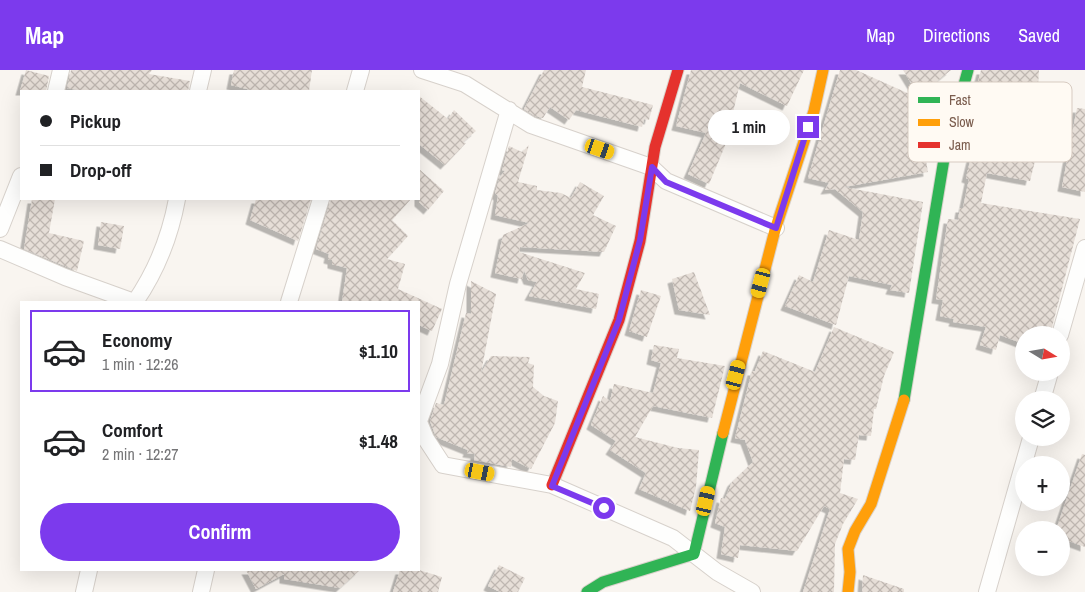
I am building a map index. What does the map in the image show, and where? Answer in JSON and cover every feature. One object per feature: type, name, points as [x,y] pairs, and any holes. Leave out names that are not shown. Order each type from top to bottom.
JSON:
[{"type":"street","points":[[56,90],[61,70]]},
{"type":"street","points":[[198,90],[203,70]]},
{"type":"street","points":[[354,90],[361,70]]},
{"type":"street","points":[[422,70],[466,84],[531,125],[652,167],[666,182],[776,228]]},
{"type":"street","points":[[552,486],[619,320],[640,240],[655,148],[678,70]]},
{"type":"street","points":[[694,554],[726,412],[776,228],[819,93],[823,70]]},
{"type":"street","points":[[420,418],[440,364],[458,284],[509,110]]},
{"type":"street","points":[[848,592],[850,572],[848,549],[855,531],[871,504],[907,392],[944,162]]},
{"type":"street","points":[[0,229],[20,179]]},
{"type":"street","points":[[136,301],[152,278],[165,246],[177,200]]},
{"type":"street","points":[[289,301],[321,200]]},
{"type":"street","points":[[1063,326],[1085,248]]},
{"type":"street","points":[[0,249],[64,277],[132,301]]},
{"type":"street","points":[[420,424],[426,439],[443,465],[552,486],[673,538],[717,572],[752,592]]},
{"type":"street","points":[[988,592],[1029,446]]},
{"type":"street","points":[[587,592],[603,582],[694,554]]},
{"type":"street","points":[[84,592],[89,571]]},
{"type":"street","points":[[201,592],[206,571]]},
{"type":"building","points":[[26,70],[49,76],[46,90],[20,90]]},
{"type":"building","points":[[71,70],[152,70],[149,74],[190,81],[188,90],[78,90],[67,88]]},
{"type":"building","points":[[234,70],[312,70],[309,90],[251,90],[231,85]]},
{"type":"building","points":[[544,70],[586,70],[582,87],[653,105],[649,120],[644,119],[642,127],[576,110],[569,120],[550,107],[543,118],[535,116],[524,109]]},
{"type":"building","points":[[691,70],[804,70],[787,106],[740,83],[725,146],[709,184],[688,174],[706,133],[676,126]]},
{"type":"building","points":[[840,70],[856,70],[908,93],[908,162],[926,162],[928,172],[844,187],[923,202],[909,293],[890,290],[892,285],[849,276],[836,325],[785,306],[799,275],[813,282],[829,230],[859,240],[863,212],[835,189],[825,190],[829,183],[808,178]]},
{"type":"building","points":[[903,70],[951,70],[936,82],[910,82]]},
{"type":"building","points":[[981,70],[1039,70],[1038,82],[978,82]]},
{"type":"building","points":[[420,97],[448,119],[454,110],[476,131],[463,142],[466,143],[445,165],[420,145]]},
{"type":"building","points":[[1077,108],[1085,109],[1085,192],[1062,187],[1067,162],[1072,162],[1072,134]]},
{"type":"building","points":[[529,145],[518,182],[537,186],[537,190],[561,193],[571,198],[580,182],[604,196],[593,215],[616,226],[604,252],[520,247],[519,252],[585,273],[576,289],[599,294],[596,309],[529,296],[537,282],[528,280],[524,270],[522,279],[495,273],[503,235],[529,223],[495,215],[498,196],[495,193],[500,177],[505,171],[502,170],[509,146],[522,152]]},
{"type":"building","points":[[970,162],[1035,162],[1030,181],[987,173],[981,203],[1080,219],[1052,326],[1015,326],[1015,341],[1000,335],[996,350],[980,345],[986,327],[953,322],[954,319],[940,316],[943,300],[936,299],[948,219],[958,220],[960,208],[963,208],[969,179],[966,178]]},
{"type":"building","points":[[420,170],[444,191],[428,210],[419,202]]},
{"type":"building","points":[[32,200],[55,200],[49,233],[84,241],[77,271],[24,249]]},
{"type":"building","points":[[256,200],[311,200],[298,241],[250,220]]},
{"type":"building","points":[[331,200],[410,200],[392,220],[408,236],[387,259],[405,264],[398,289],[442,309],[432,331],[420,325],[420,301],[342,301],[347,268],[332,264],[332,260],[328,259],[329,254],[316,249]]},
{"type":"building","points":[[101,222],[124,226],[120,249],[98,245]]},
{"type":"building","points":[[694,272],[710,315],[679,310],[672,279]]},
{"type":"building","points":[[471,281],[496,294],[481,373],[491,356],[530,357],[528,363],[534,365],[533,387],[544,396],[558,401],[555,423],[531,469],[512,459],[511,467],[474,460],[475,454],[467,453],[468,450],[436,437],[430,421],[436,403],[444,405],[466,313],[471,314]]},
{"type":"building","points":[[641,290],[661,296],[647,337],[629,331]]},
{"type":"building","points":[[834,327],[894,352],[884,376],[876,409],[874,409],[871,436],[859,435],[855,460],[844,459],[840,493],[858,499],[843,524],[835,544],[834,592],[803,592],[830,509],[824,506],[797,551],[740,545],[738,558],[721,554],[725,527],[715,523],[721,498],[725,499],[732,482],[753,462],[745,440],[735,438],[752,371],[755,371],[763,351],[815,372]]},
{"type":"building","points":[[654,345],[679,349],[677,358],[725,366],[712,418],[653,406],[635,437],[678,448],[699,450],[696,487],[690,511],[639,489],[646,473],[610,450],[616,441],[591,425],[603,396],[610,401],[614,384],[653,393],[661,363],[651,360]]},
{"type":"building","points":[[1082,454],[1085,455],[1085,547],[1070,541],[1070,521],[1059,521],[1062,511],[1070,511],[1070,489]]},
{"type":"building","points":[[499,565],[525,578],[518,592],[500,592],[488,586]]},
{"type":"building","points":[[420,570],[442,577],[438,592],[393,592],[400,571]]},
{"type":"building","points":[[247,571],[359,571],[340,588],[284,579],[284,574],[256,589]]},
{"type":"building","points":[[863,575],[904,589],[904,592],[862,592]]},
{"type":"traffic: fast","points":[[965,82],[968,70]]},
{"type":"traffic: fast","points":[[904,400],[944,162]]},
{"type":"traffic: fast","points":[[587,592],[603,582],[694,554],[723,433]]},
{"type":"traffic: slow","points":[[723,433],[775,230],[814,111],[823,70]]},
{"type":"traffic: slow","points":[[848,592],[850,572],[848,549],[855,531],[871,504],[904,400]]},
{"type":"traffic: jam","points":[[552,485],[619,320],[640,241],[655,147],[678,70]]},
{"type":"route","points":[[604,508],[552,486],[619,320],[640,240],[652,167],[666,182],[776,228],[808,127]]}]
